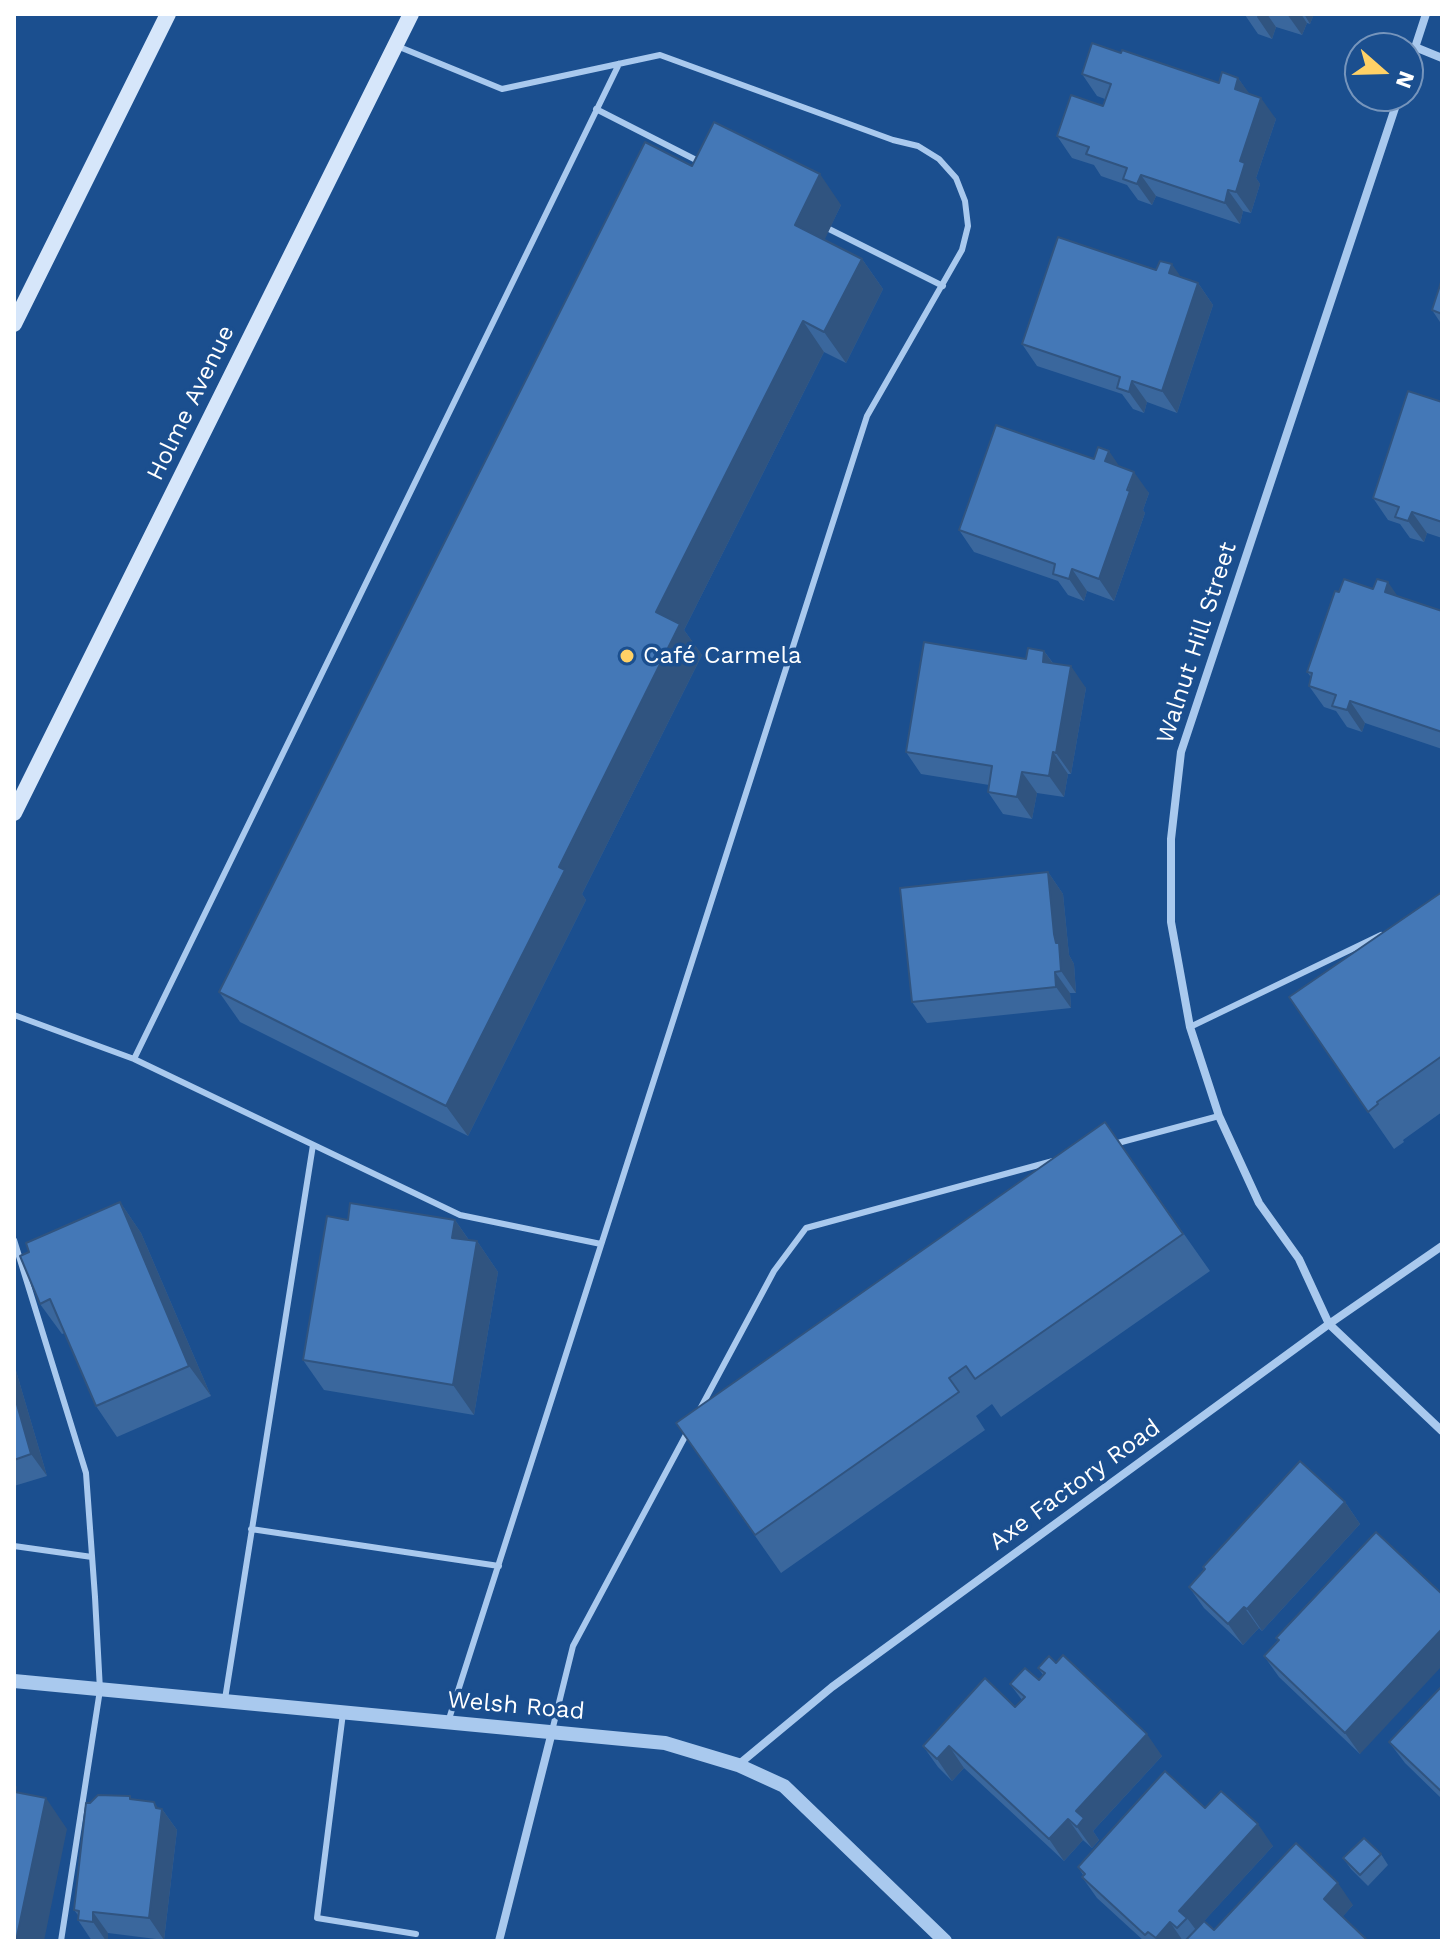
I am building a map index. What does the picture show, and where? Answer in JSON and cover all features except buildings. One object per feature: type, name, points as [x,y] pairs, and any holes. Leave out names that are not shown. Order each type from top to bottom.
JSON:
[{"type":"main road","points":[[14,324],[168,14]]},
{"type":"main road","name":"Holme Avenue","points":[[14,813],[411,14]]},
{"type":"street","name":"Walnut Hill Street","points":[[1394,112],[1181,752],[1171,839],[1171,922],[1190,1027],[1219,1116],[1259,1203],[1299,1259],[1329,1324],[1442,1431]]},
{"type":"street","name":"Axe Factory Road","points":[[738,1765],[823,1693],[1329,1324],[1442,1246]]},
{"type":"street","name":"Welsh Road","points":[[14,1681],[665,1743],[738,1765],[784,1786],[945,1941]]},
{"type":"street","points":[[499,1941],[552,1731]]},
{"type":"lane","points":[[395,46],[502,89],[660,55],[893,140],[918,146],[939,159],[956,178],[965,201],[968,226],[962,250],[943,286],[867,416],[448,1722]]},
{"type":"lane","points":[[134,1059],[619,64]]},
{"type":"lane","points":[[596,109],[710,167]]},
{"type":"lane","points":[[829,229],[943,286]]},
{"type":"lane","points":[[1190,1027],[1386,933]]},
{"type":"lane","points":[[14,1015],[134,1059],[460,1215],[601,1244]]},
{"type":"lane","points":[[1112,1145],[1219,1116]]},
{"type":"lane","points":[[224,1702],[313,1145]]},
{"type":"lane","points":[[552,1731],[573,1646],[774,1271],[806,1228],[1066,1157]]},
{"type":"lane","points":[[14,1240],[86,1473],[92,1557],[100,1690],[61,1941]]},
{"type":"lane","points":[[251,1529],[499,1566]]},
{"type":"lane","points":[[14,1546],[92,1557]]},
{"type":"lane","points":[[343,1713],[317,1918],[416,1934]]},
{"type":"place","name":"Café Carmela","points":[[627,656]]}]
